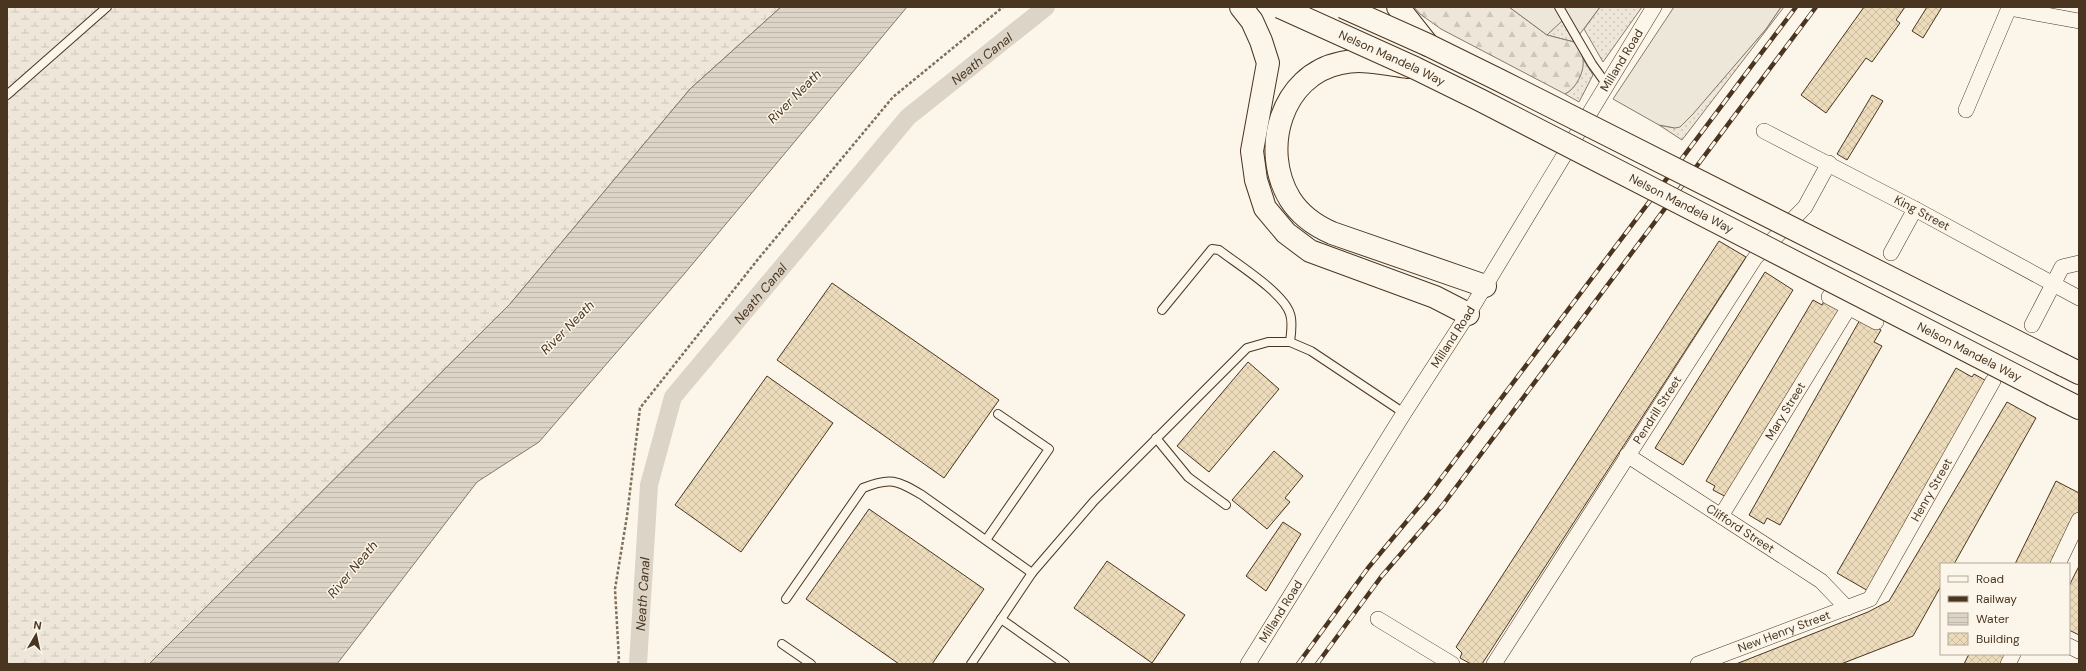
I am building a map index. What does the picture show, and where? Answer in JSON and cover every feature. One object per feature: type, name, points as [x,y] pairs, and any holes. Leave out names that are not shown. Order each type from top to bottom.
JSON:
[{"type":"main road","points":[[1241,7],[1252,22],[1261,41],[1268,63],[1252,151],[1256,180],[1265,208],[1286,233],[1310,251],[1435,297],[1468,314]]},
{"type":"main road","name":"Nelson Mandela Way","points":[[1280,7],[1415,68],[1480,100],[2079,408]]},
{"type":"main road","points":[[1343,7],[1428,45],[2071,369]]},
{"type":"main road","points":[[1398,7],[1428,45]]},
{"type":"main road","points":[[1415,68],[1363,62],[1341,62],[1312,75],[1291,96],[1280,117],[1276,139],[1280,175],[1290,199],[1306,217],[1319,227],[1332,233],[1485,286]]},
{"type":"street","name":"Milland Road","points":[[1248,664],[1404,413],[1468,314],[1654,7]]},
{"type":"street","points":[[1966,110],[2009,8],[2079,21]]},
{"type":"street","name":"King Street","points":[[1764,131],[1829,163],[2051,285],[2079,298]]},
{"type":"street","name":"Pendrill Street","points":[[1494,664],[1755,258],[1805,207],[1829,163]]},
{"type":"street","points":[[1890,252],[1915,209]]},
{"type":"street","points":[[2032,325],[2051,285],[2062,267],[2079,263]]},
{"type":"street","points":[[1829,297],[1876,322]]},
{"type":"street","name":"Mary Street","points":[[1722,516],[1849,307]]},
{"type":"street","name":"Henry Street","points":[[1870,599],[1993,381]]},
{"type":"street","name":"Clifford Street","points":[[1627,455],[1821,581],[1848,608]]},
{"type":"street","points":[[2058,563],[2079,520]]},
{"type":"street","name":"New Henry Street","points":[[1698,664],[1870,599]]},
{"type":"street","points":[[1378,618],[1452,664]]},
{"type":"street","points":[[2070,646],[2079,651]]},
{"type":"street","points":[[2008,664],[2012,655]]},
{"type":"lane","points":[[7,95],[107,7]]},
{"type":"lane","points":[[1560,7],[1592,64],[1607,86]]},
{"type":"lane","points":[[1162,310],[1212,249],[1219,250],[1273,291],[1286,304],[1291,315],[1290,342]]},
{"type":"lane","points":[[971,664],[1032,573],[1094,501],[1246,348],[1268,342],[1290,342],[1311,351],[1404,413]]},
{"type":"lane","points":[[986,540],[1049,449],[998,414]]},
{"type":"lane","points":[[1156,438],[1188,477],[1226,505]]},
{"type":"lane","points":[[786,599],[863,488],[882,480],[904,484],[1032,573]]},
{"type":"lane","points":[[1001,619],[1065,664]]},
{"type":"lane","points":[[782,644],[811,664]]},
{"type":"path","points":[[618,664],[615,589],[627,516],[640,408],[759,258],[893,97],[1003,7]]},
{"type":"green space","points":[[7,7],[781,7],[690,89],[510,304],[149,664],[7,664]]},
{"type":"green space","points":[[1414,7],[1509,7],[1547,35],[1574,42],[1583,59],[1583,69],[1579,79],[1573,88],[1565,94],[1441,29],[1420,14]]},
{"type":"green space","points":[[1600,7],[1642,7],[1603,62],[1584,29]]},
{"type":"green space","points":[[1781,7],[1784,7],[1682,140],[1659,125],[1675,128],[1685,122],[1766,29]]},
{"type":"green space","points":[[1562,20],[1574,42],[1547,35]]},
{"type":"green space","points":[[1583,59],[1593,75],[1579,102],[1565,94],[1573,88],[1580,74]]},
{"type":"shaded area","points":[[1509,7],[1600,7],[1574,42],[1562,21],[1547,35]]},
{"type":"shaded area","points":[[1674,7],[1781,7],[1766,29],[1693,114],[1680,127],[1675,128],[1659,125],[1613,99]]},
{"type":"water","name":"River Neath","points":[[781,7],[907,7],[685,273],[539,442],[477,482],[337,664],[149,664],[510,304],[690,89]]},
{"type":"building","points":[[1864,7],[1905,7],[1896,20],[1900,23],[1872,62],[1866,58],[1826,113],[1801,95]]},
{"type":"building","points":[[1927,7],[1942,7],[1923,38],[1912,31]]},
{"type":"building","points":[[1872,95],[1883,101],[1847,160],[1837,154]]},
{"type":"building","points":[[1719,241],[1746,257],[1482,664],[1471,664],[1460,658],[1462,653],[1456,647]]},
{"type":"building","points":[[1765,272],[1793,290],[1683,465],[1655,448]]},
{"type":"building","points":[[832,283],[999,400],[944,478],[777,360]]},
{"type":"building","points":[[1813,300],[1822,305],[1824,301],[1842,312],[1730,499],[1713,490],[1715,486],[1706,481]]},
{"type":"building","points":[[1861,318],[1881,330],[1874,342],[1882,346],[1780,525],[1767,518],[1764,524],[1749,515]]},
{"type":"building","points":[[1248,362],[1279,389],[1209,472],[1177,446]]},
{"type":"building","points":[[1956,368],[1972,377],[1974,374],[1990,383],[1870,592],[1837,573]]},
{"type":"building","points":[[767,376],[833,423],[741,552],[675,505]]},
{"type":"building","points":[[2007,402],[2036,418],[1955,563],[1940,563],[1940,588],[1913,636],[1841,664],[1736,664],[1868,612],[1889,601]]},
{"type":"building","points":[[1274,451],[1303,476],[1285,498],[1290,502],[1267,529],[1232,500]]},
{"type":"building","points":[[2056,481],[2079,493],[2079,520],[2058,563],[2015,563]]},
{"type":"building","points":[[869,509],[984,589],[932,664],[899,664],[806,599]]},
{"type":"building","points":[[1283,522],[1301,534],[1266,591],[1246,576]]},
{"type":"building","points":[[1107,561],[1185,615],[1152,663],[1074,608]]},
{"type":"building","points":[[2079,566],[2079,635],[2070,630],[2070,584]]},
{"type":"building","points":[[1968,655],[2010,655],[2006,664],[1964,664]]},
{"type":"waterway","name":"Neath Canal","points":[[638,664],[649,485],[673,397],[908,117],[1046,7]]},
{"type":"railway","points":[[1298,664],[1368,568],[1427,497],[1796,7]]},
{"type":"railway","points":[[1317,664],[1381,577],[1442,506],[1816,7]]}]
